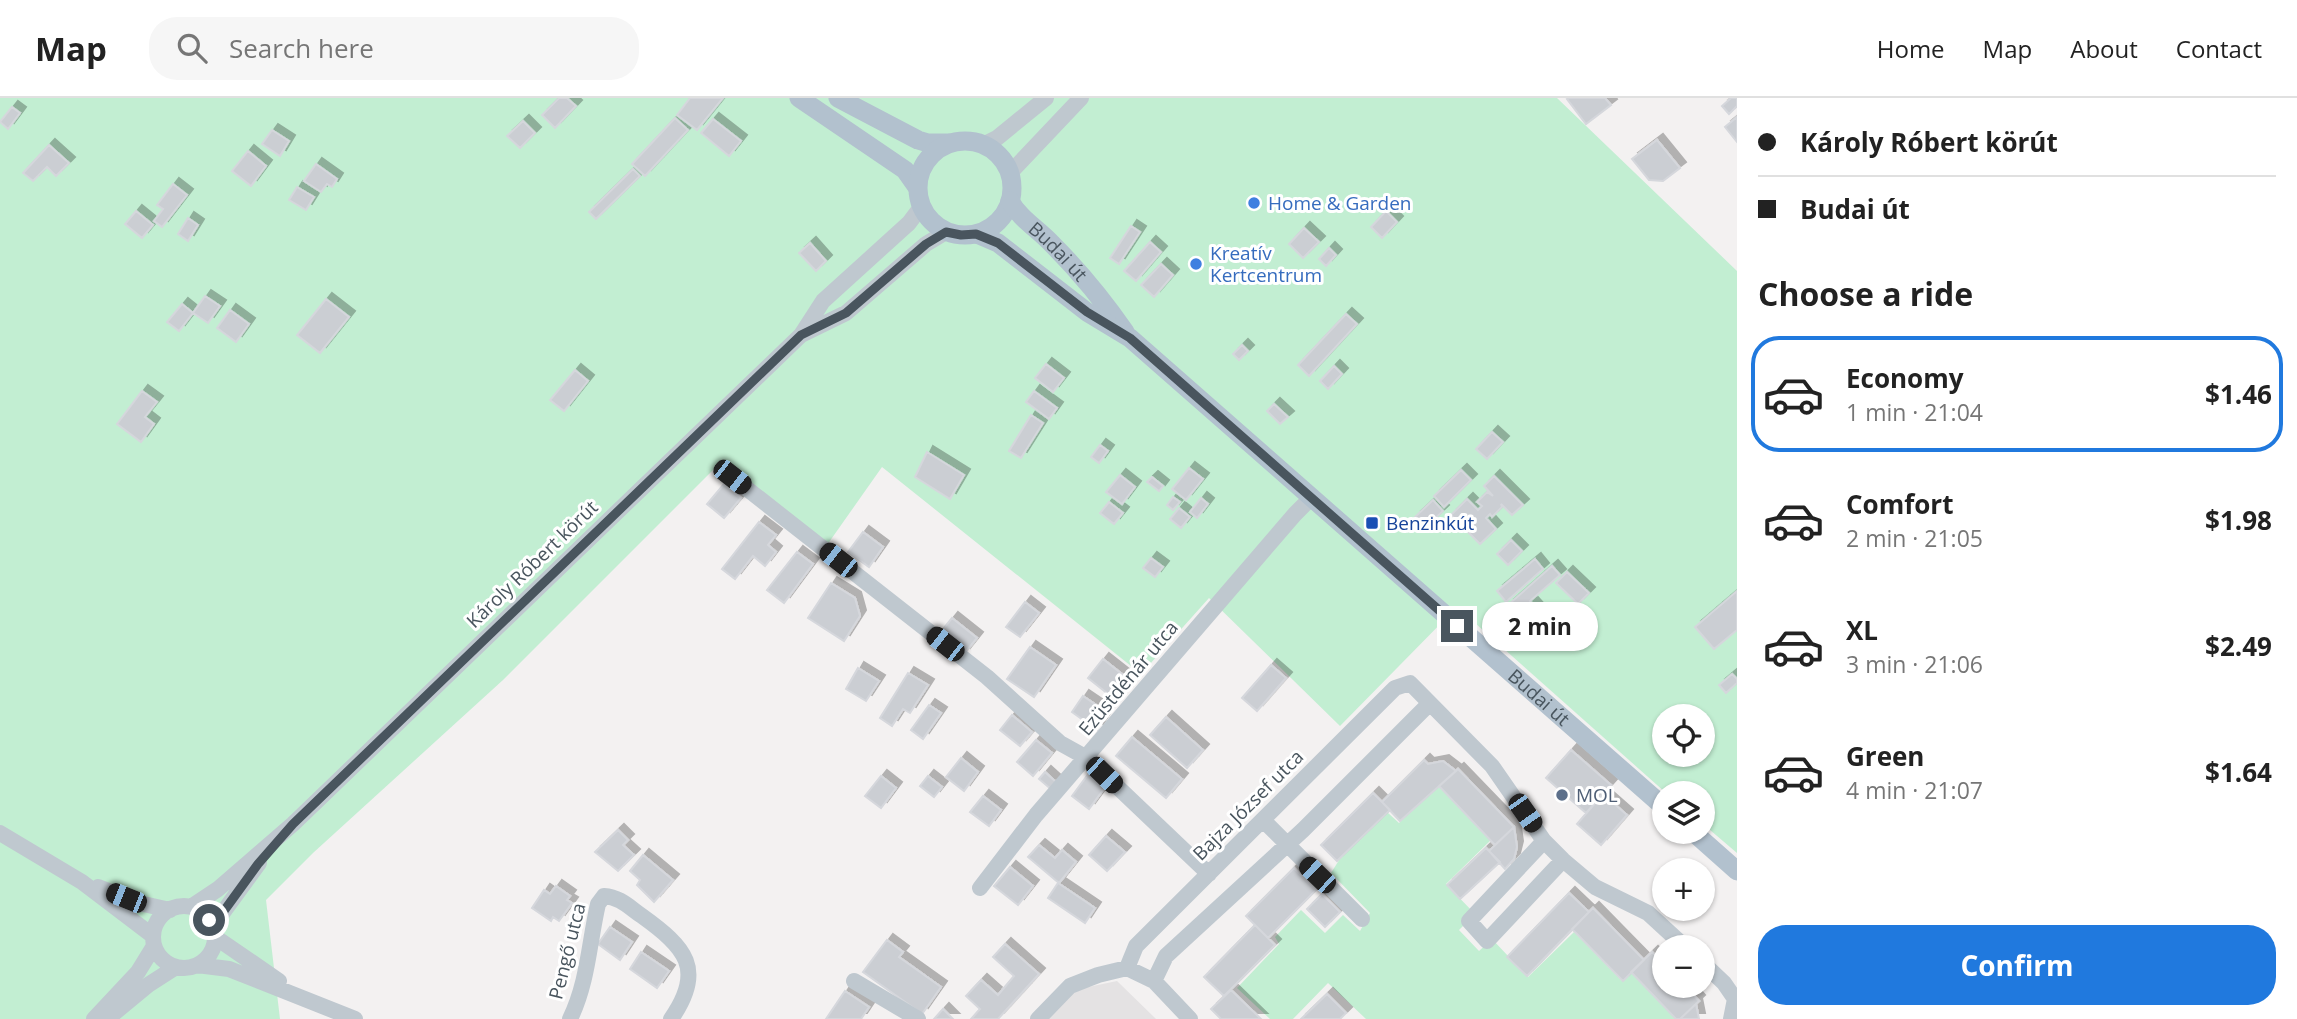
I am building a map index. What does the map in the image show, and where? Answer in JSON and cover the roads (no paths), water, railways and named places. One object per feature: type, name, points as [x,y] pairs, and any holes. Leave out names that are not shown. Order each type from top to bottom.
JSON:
[{"type":"main road","points":[[799,98],[905,170],[917,187]]},
{"type":"main road","points":[[838,98],[928,143],[973,141],[999,156],[1010,173],[1010,201],[998,222],[976,234],[946,232],[927,217],[921,207],[918,177],[934,152],[951,143]]},
{"type":"main road","name":"Budai út","points":[[1010,201],[1016,211],[1051,242],[1098,293],[1130,338]]},
{"type":"main road","name":"Budai út","points":[[976,234],[998,243],[1087,312],[1130,338],[1652,796]]},
{"type":"main road","points":[[1707,844],[1737,871]]},
{"type":"street","points":[[983,145],[997,138],[1046,98]]},
{"type":"street","points":[[1010,173],[1081,98]]},
{"type":"street","name":"Károly Róbert körút","points":[[191,907],[234,876],[293,824],[801,335],[823,301],[909,223],[921,207]]},
{"type":"street","name":"Károly Róbert körút","points":[[801,335],[846,313],[926,244],[946,232]]},
{"type":"street","points":[[732,477],[987,677],[1060,743],[1087,758],[1209,874]]},
{"type":"street","name":"Ezüstdénár utca","points":[[980,888],[1036,815],[1311,498]]},
{"type":"street","name":"Bajza József utca","points":[[1127,968],[1136,946],[1395,688],[1410,683],[1429,704]]},
{"type":"street","points":[[1153,981],[1166,956],[1287,845],[1429,704],[1492,766],[1544,841],[1563,860],[1595,887],[1648,913],[1672,935]]},
{"type":"street","points":[[1263,820],[1362,919]]},
{"type":"street","name":"Károly Róbert körút","points":[[214,932],[258,864],[293,824]]},
{"type":"street","points":[[0,833],[82,882],[154,941],[162,959],[176,967],[198,965],[229,969],[355,1019]]},
{"type":"street","points":[[1544,841],[1469,922],[1488,941],[1563,860]]},
{"type":"street","points":[[82,882],[139,903],[170,910]]},
{"type":"street","name":"Pengő utca","points":[[570,1019],[579,1000],[586,971],[597,904],[604,897],[615,897],[667,934],[680,948],[687,963],[689,980],[683,1002],[671,1019]]},
{"type":"street","points":[[94,1019],[138,972],[154,941],[158,921],[176,907],[191,907],[204,914],[214,932],[307,999]]},
{"type":"street","points":[[198,965],[210,953],[214,932]]},
{"type":"street","points":[[107,1019],[148,985],[176,967]]},
{"type":"street","points":[[1038,1019],[1070,986],[1127,968],[1153,981],[1190,1019]]},
{"type":"street","points":[[1715,974],[1735,999],[1731,1019]]},
{"type":"street","points":[[854,981],[918,1019]]},
{"type":"place","name":"Home & Garden","points":[[1254,203]]},
{"type":"place","name":"Kreatív Kertcentrum","points":[[1196,264]]},
{"type":"place","name":"Benzinkút","points":[[1372,523]]},
{"type":"place","name":"MOL","points":[[1562,795]]}]
